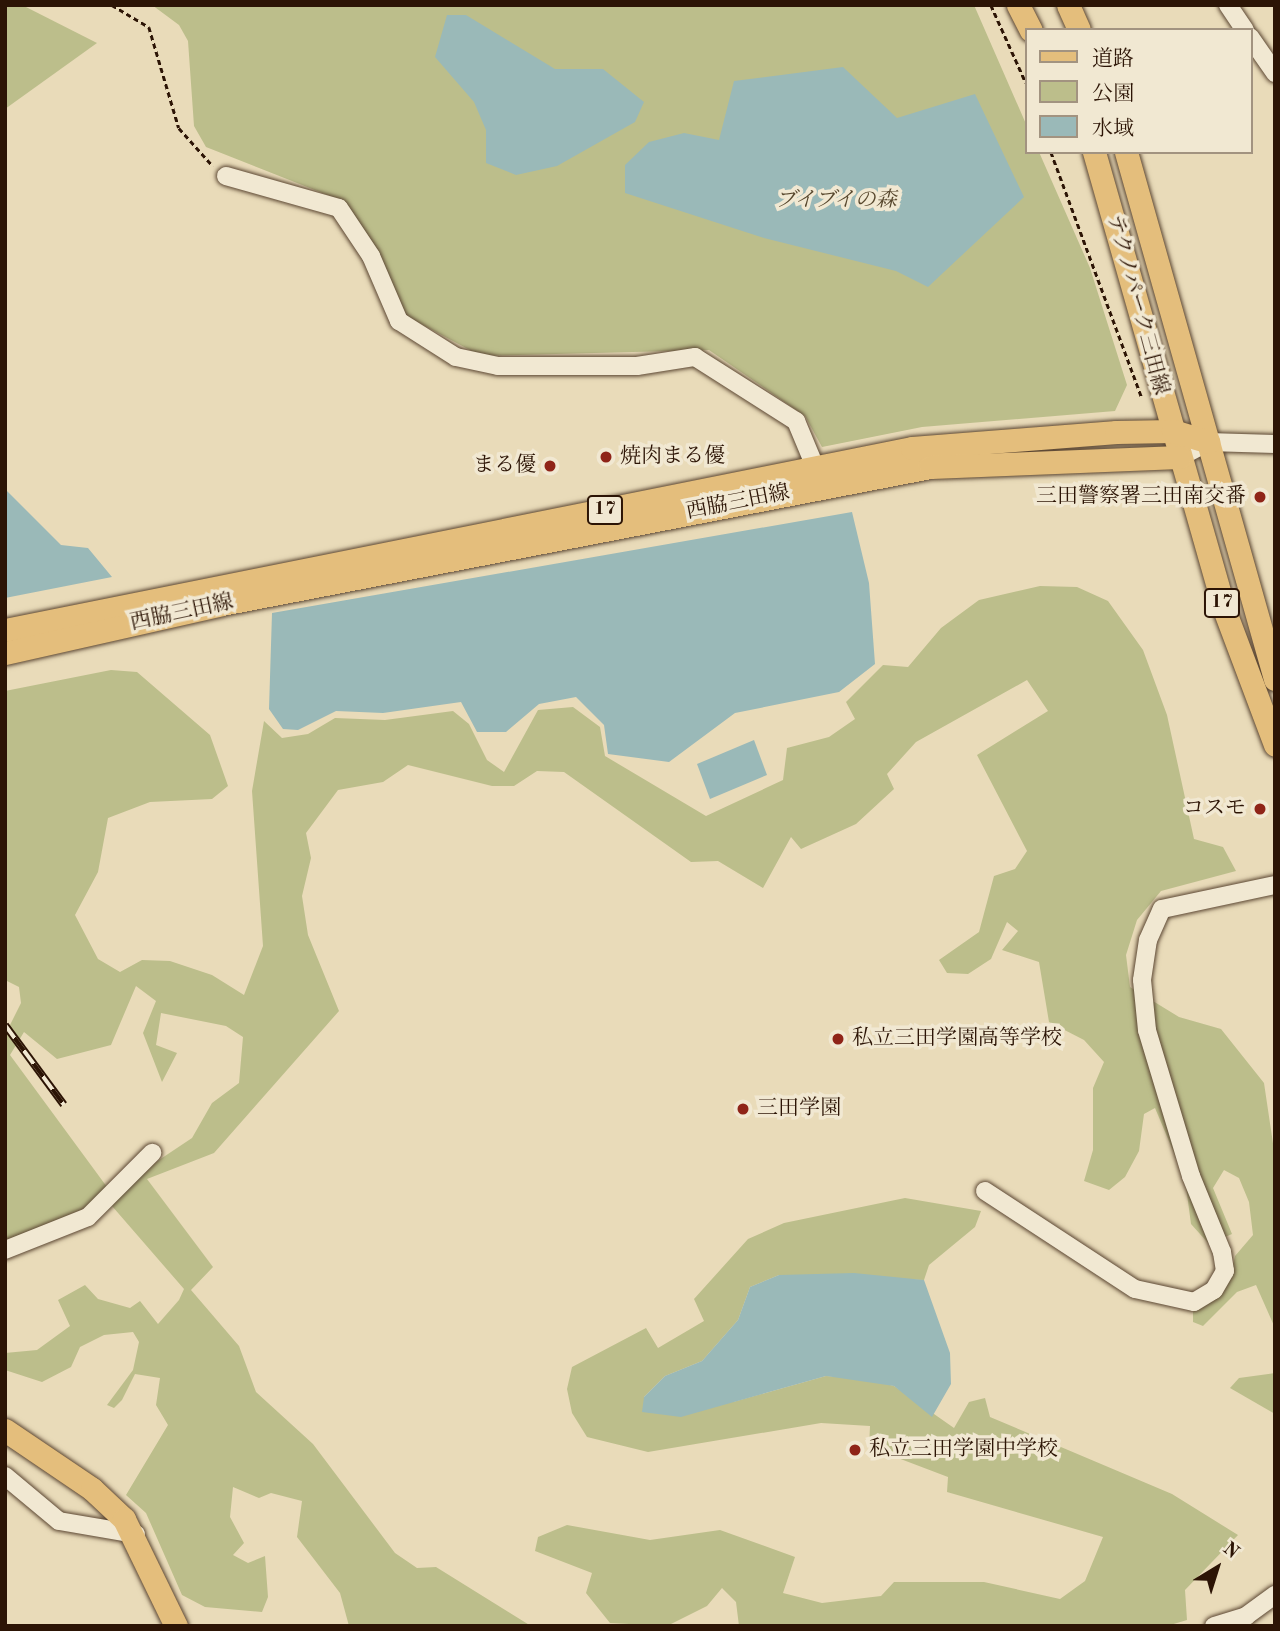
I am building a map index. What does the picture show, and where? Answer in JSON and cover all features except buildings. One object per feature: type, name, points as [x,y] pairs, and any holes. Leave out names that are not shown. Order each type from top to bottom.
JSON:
[{"type":"main road","points":[[1018,5],[1030,28]]},
{"type":"main road","points":[[1035,5],[1046,28]]},
{"type":"main road","points":[[1069,5],[1078,28]]},
{"type":"main road","name":"テクノパーク三田線","points":[[1095,154],[1180,457]]},
{"type":"main road","name":"テクノパーク三田線","points":[[1127,154],[1208,442]]},
{"type":"main road","name":"西脇三田線","points":[[5,630],[973,439],[1173,431],[1208,442]]},
{"type":"main road","name":"17","points":[[1208,442],[1275,679]]},
{"type":"main road","name":"西脇三田線","points":[[5,653],[249,599],[930,467],[1180,457]]},
{"type":"main road","name":"17","points":[[1180,457],[1224,609],[1275,745]]},
{"type":"main road","points":[[5,1430],[92,1489],[136,1534],[176,1626]]},
{"type":"street","points":[[1228,5],[1244,28]]},
{"type":"street","points":[[1252,40],[1275,73]]},
{"type":"street","points":[[226,176],[339,208],[371,256],[399,321],[456,357],[498,366],[637,366],[695,357],[796,421],[816,469]]},
{"type":"street","points":[[1180,457],[1208,442],[1275,444]]},
{"type":"street","points":[[985,1191],[1135,1289],[1194,1302],[1214,1290],[1225,1272],[1222,1252],[1191,1176],[1147,1030],[1146,954],[1162,909],[1275,885]]},
{"type":"street","points":[[5,1250],[88,1217],[152,1153]]},
{"type":"street","points":[[5,1476],[59,1521],[136,1534]]},
{"type":"street","points":[[1214,1626],[1246,1616],[1275,1595]]},
{"type":"path","points":[[113,5],[149,27],[179,128],[226,176]]},
{"type":"path","points":[[991,5],[1024,79]]},
{"type":"path","points":[[1052,154],[1149,405]]},
{"type":"green space","points":[[5,5],[22,5],[97,43],[5,109]]},
{"type":"green space","name":"ブイブイの森","points":[[152,5],[974,5],[1024,119],[1024,154],[1040,154],[1090,268],[1127,385],[1115,411],[922,427],[822,447],[805,416],[709,350],[481,356],[408,317],[330,196],[206,147],[194,126],[188,41],[179,25]]},
{"type":"green space","points":[[1040,586],[1077,587],[1108,601],[1143,650],[1167,715],[1194,839],[1223,847],[1236,871],[1161,891],[1137,920],[1126,955],[1130,987],[1179,1017],[1221,1029],[1264,1083],[1275,1157],[1275,1328],[1256,1285],[1237,1292],[1203,1326],[1193,1322],[1193,1312],[1230,1279],[1235,1256],[1253,1235],[1249,1202],[1239,1178],[1224,1170],[1213,1188],[1232,1234],[1209,1244],[1191,1224],[1185,1179],[1155,1108],[1144,1114],[1139,1151],[1125,1177],[1109,1190],[1084,1181],[1093,1150],[1093,1088],[1104,1062],[1084,1040],[1049,1022],[1039,962],[1002,950],[1018,931],[1007,922],[991,959],[968,974],[947,973],[939,960],[979,932],[994,876],[1015,869],[1027,851],[977,755],[1048,711],[1027,680],[916,742],[887,774],[894,789],[856,824],[801,849],[791,837],[763,888],[718,861],[691,862],[564,772],[537,771],[514,786],[492,786],[408,765],[383,782],[338,790],[306,833],[311,858],[302,896],[308,935],[339,1011],[214,1153],[147,1179],[213,1267],[191,1290],[239,1346],[256,1392],[313,1444],[395,1553],[417,1568],[436,1567],[531,1626],[349,1626],[340,1593],[297,1537],[302,1501],[271,1493],[259,1498],[233,1487],[230,1517],[244,1543],[233,1555],[248,1563],[265,1556],[268,1597],[262,1612],[205,1607],[182,1595],[146,1513],[126,1495],[168,1425],[156,1405],[160,1378],[135,1374],[122,1400],[114,1408],[107,1405],[133,1370],[139,1342],[133,1332],[104,1335],[80,1347],[71,1367],[42,1382],[5,1370],[5,1353],[37,1350],[70,1326],[58,1300],[85,1285],[98,1299],[130,1308],[140,1301],[158,1324],[179,1300],[184,1289],[112,1206],[135,1176],[192,1138],[212,1103],[239,1083],[243,1037],[226,1026],[161,1013],[156,1045],[177,1053],[162,1082],[143,1033],[156,1001],[136,986],[111,1045],[57,1059],[24,1032],[10,1055],[107,1187],[88,1211],[5,1245],[5,1035],[21,1003],[19,987],[5,980],[5,691],[111,670],[137,672],[210,735],[228,786],[212,799],[150,802],[108,818],[98,872],[75,915],[98,959],[120,972],[142,960],[170,961],[212,975],[244,995],[263,946],[252,791],[264,721],[282,738],[308,734],[335,718],[385,720],[453,711],[469,724],[487,760],[504,772],[538,710],[573,707],[600,727],[605,756],[706,816],[783,780],[787,748],[829,737],[855,719],[846,702],[883,665],[908,667],[941,628],[979,600]]},
{"type":"green space","points":[[905,1198],[981,1211],[975,1227],[929,1265],[924,1280],[779,1275],[750,1287],[738,1320],[702,1361],[665,1376],[644,1397],[733,1402],[826,1376],[867,1379],[894,1386],[954,1428],[969,1402],[985,1398],[990,1417],[1172,1494],[1238,1535],[1185,1590],[1187,1620],[1167,1626],[739,1626],[736,1602],[722,1588],[707,1606],[667,1626],[610,1623],[586,1593],[592,1573],[535,1551],[538,1537],[567,1525],[650,1540],[720,1530],[795,1557],[783,1593],[822,1603],[881,1596],[894,1582],[984,1582],[1060,1599],[1085,1581],[1103,1537],[947,1492],[948,1477],[869,1447],[870,1426],[821,1423],[648,1452],[587,1437],[572,1413],[567,1389],[572,1367],[646,1328],[658,1348],[704,1321],[694,1299],[748,1239],[784,1223]]},
{"type":"green space","points":[[1275,1373],[1275,1414],[1230,1388],[1239,1378]]},
{"type":"water","points":[[447,15],[466,15],[555,69],[603,69],[644,102],[635,122],[557,166],[516,175],[486,163],[486,130],[474,102],[435,57]]},
{"type":"water","points":[[843,67],[897,118],[975,94],[1024,197],[928,287],[896,271],[764,238],[625,193],[625,165],[649,142],[684,133],[719,140],[734,81]]},
{"type":"water","points":[[5,489],[61,545],[88,548],[112,577],[5,598]]},
{"type":"water","points":[[852,512],[869,583],[875,664],[839,692],[735,713],[669,762],[608,754],[604,725],[576,697],[539,704],[506,732],[477,732],[461,702],[383,713],[336,711],[298,730],[283,729],[269,709],[272,613]]},
{"type":"water","points":[[754,740],[767,775],[710,799],[697,764]]},
{"type":"water","points":[[854,1273],[924,1280],[950,1353],[951,1384],[932,1417],[894,1386],[826,1376],[681,1417],[642,1412],[644,1397],[665,1376],[702,1361],[738,1320],[750,1287],[779,1275]]},
{"type":"railway","points":[[5,1025],[64,1105]]},
{"type":"place","name":"焼肉まる優","points":[[606,457]]},
{"type":"place","name":"まる優","points":[[550,466]]},
{"type":"place","name":"三田警察署三田南交番","points":[[1260,497]]},
{"type":"place","name":"コスモ","points":[[1260,809]]},
{"type":"place","name":"私立三田学園高等学校","points":[[838,1039]]},
{"type":"place","name":"三田学園","points":[[743,1109]]},
{"type":"place","name":"私立三田学園中学校","points":[[855,1450]]}]
